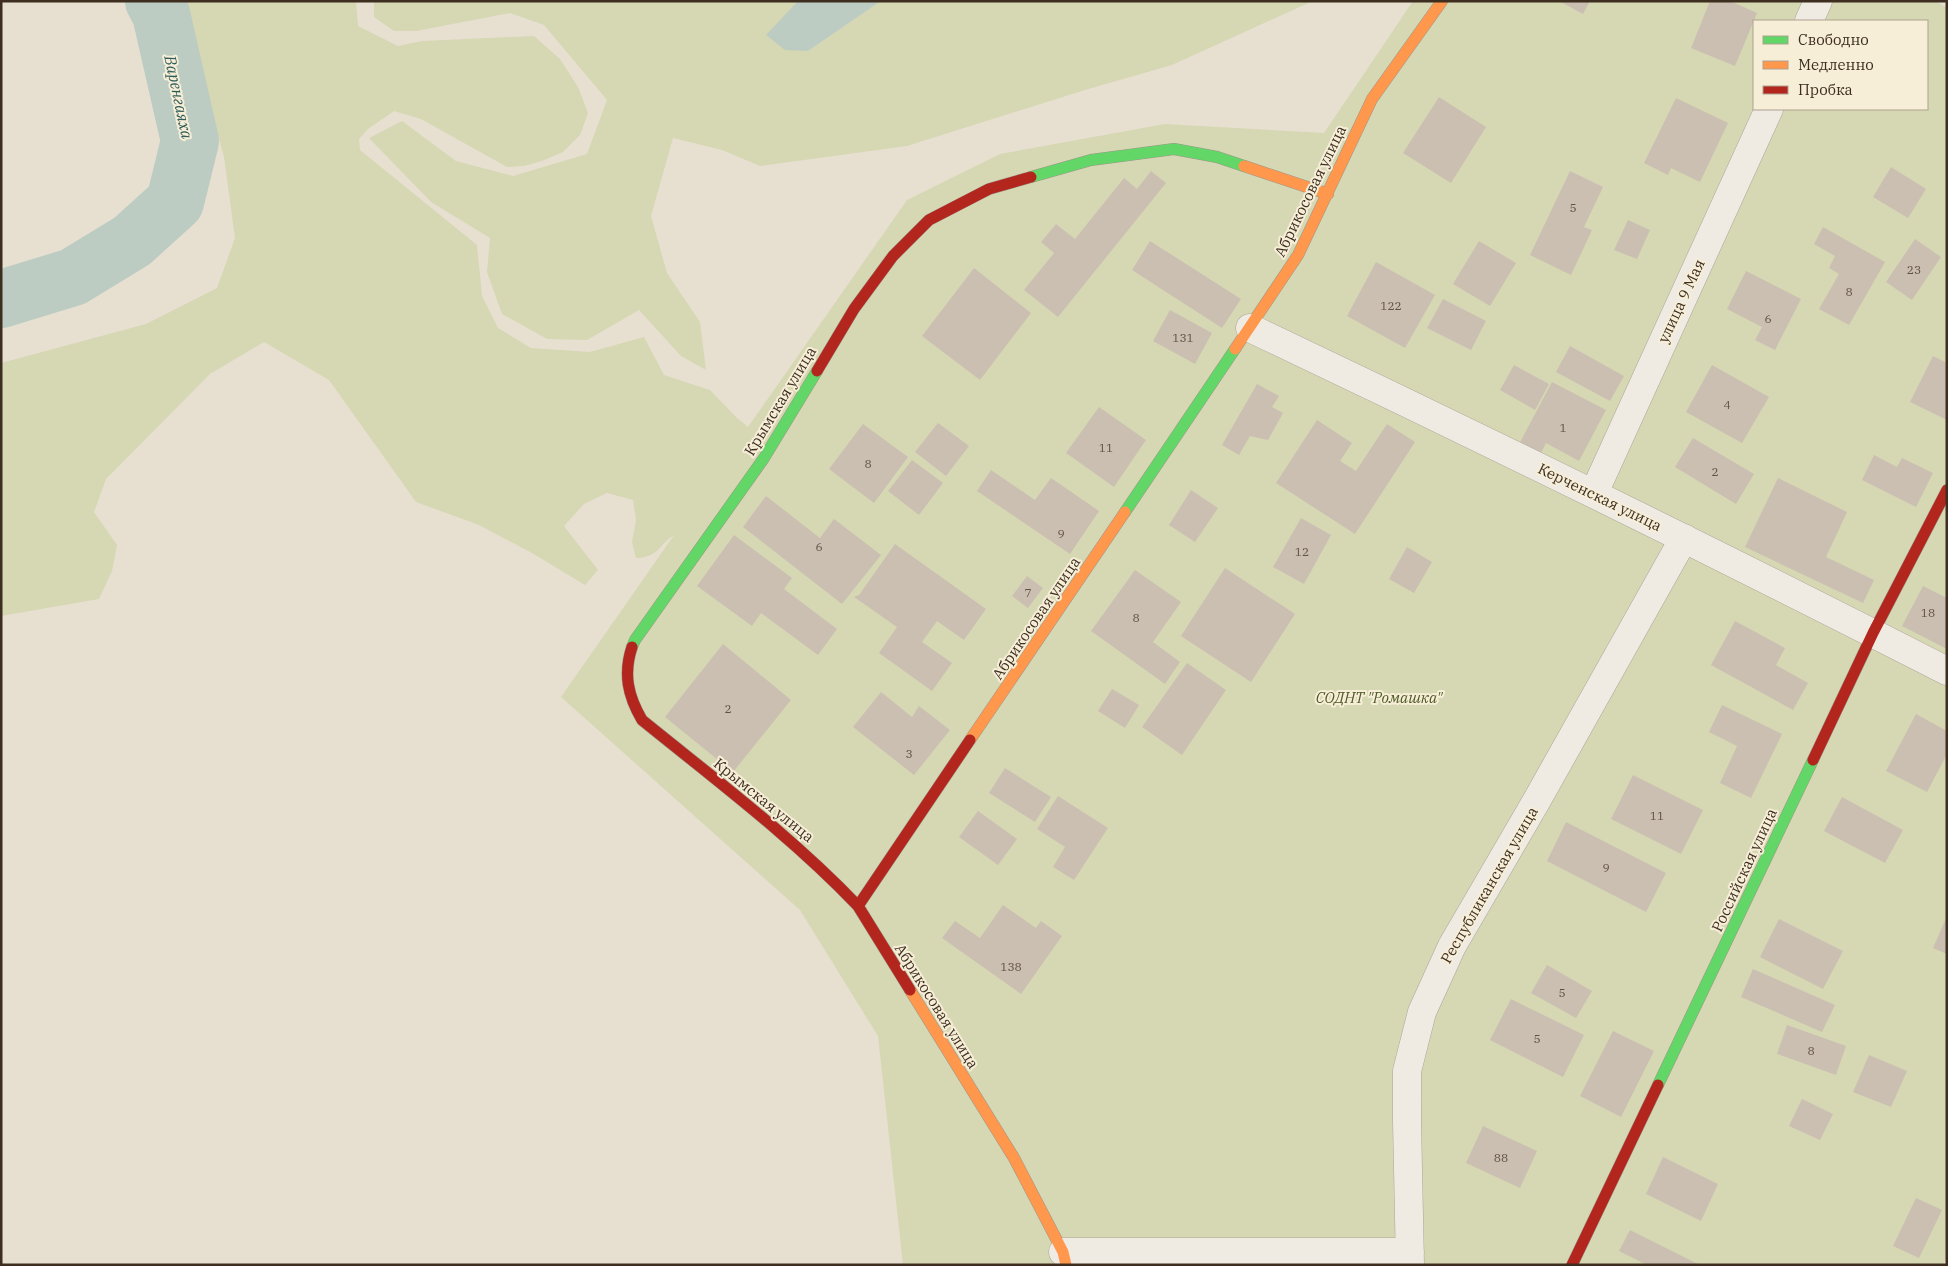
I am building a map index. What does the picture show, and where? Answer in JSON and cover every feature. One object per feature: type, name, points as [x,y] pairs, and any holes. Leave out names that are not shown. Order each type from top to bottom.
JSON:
[{"type":"street","name":"Абрикосовая улица","points":[[1065,1258],[1014,1158],[858,906],[1298,255],[1372,99],[1442,1]]},
{"type":"street","points":[[1809,20],[1818,1]]},
{"type":"street","name":"улица 9 Мая","points":[[1594,492],[1769,110]]},
{"type":"street","name":"Крымская улица","points":[[858,906],[833,878],[797,846],[642,720],[632,703],[626,683],[627,660],[635,640],[764,458],[854,309],[893,256],[929,220],[989,189],[1090,160],[1174,149],[1217,157],[1328,194]]},
{"type":"street","name":"Керченская улица","points":[[1250,328],[1505,452],[1594,492],[1947,671]]},
{"type":"street","name":"Российская улица","points":[[1572,1265],[1873,633],[1947,490]]},
{"type":"street","name":"Республиканская улица","points":[[1410,1258],[1407,1070],[1422,1012],[1452,946],[1537,800],[1684,538]]},
{"type":"street","points":[[1065,1258],[1410,1258]]},
{"type":"green space","name":"СОДНТ \"Ромашка\"","points":[[181,1],[356,1],[358,26],[398,46],[422,41],[534,36],[560,59],[578,87],[588,113],[580,135],[563,152],[524,166],[507,167],[421,119],[394,111],[368,129],[359,139],[360,150],[477,245],[482,296],[498,328],[531,348],[590,352],[644,337],[664,375],[710,390],[748,427],[907,200],[1000,154],[1165,124],[1324,133],[1413,1],[1936,1],[1947,8],[1947,1256],[1943,1265],[903,1265],[878,1036],[800,910],[561,697],[674,535],[654,553],[636,558],[632,542],[636,520],[633,500],[607,493],[584,504],[564,526],[598,570],[585,585],[532,553],[479,525],[416,502],[329,380],[264,342],[210,374],[106,479],[94,512],[117,545],[112,571],[99,599],[1,616],[1,363],[146,324],[217,288],[235,238],[224,157]]},
{"type":"green space","points":[[374,1],[798,1],[794,5],[808,51],[881,1],[1313,1],[1172,65],[1085,90],[907,146],[760,166],[722,150],[673,138],[651,216],[667,273],[700,322],[706,370],[681,356],[639,310],[587,340],[547,339],[502,314],[487,272],[490,238],[431,202],[369,138],[402,121],[456,161],[513,176],[587,154],[607,100],[544,25],[510,13],[416,31],[394,31],[374,17]]},
{"type":"shaded area","points":[[798,1],[881,1],[808,51],[785,50],[766,35]]},
{"type":"building","points":[[1559,1],[1590,1],[1583,14]]},
{"type":"building","points":[[1710,1],[1730,1],[1757,13],[1735,66],[1691,48]]},
{"type":"building","points":[[1439,97],[1486,127],[1451,183],[1403,153]]},
{"type":"building","points":[[1676,98],[1728,123],[1700,182],[1671,168],[1668,175],[1644,163]]},
{"type":"building","points":[[1891,167],[1926,189],[1908,218],[1873,197]]},
{"type":"building","points":[[1151,171],[1166,183],[1058,317],[1024,290],[1054,253],[1041,242],[1056,224],[1075,239],[1124,178],[1137,189]]},
{"type":"building","points":[[1570,171],[1603,187],[1584,227],[1592,230],[1571,275],[1530,255]]},
{"type":"building","points":[[1628,220],[1650,230],[1637,259],[1614,250]]},
{"type":"building","points":[[1823,227],[1885,262],[1849,325],[1819,309],[1839,274],[1829,268],[1835,256],[1814,244]]},
{"type":"building","points":[[1915,239],[1941,257],[1912,300],[1886,282]]},
{"type":"building","points":[[1150,241],[1241,299],[1222,328],[1132,270]]},
{"type":"building","points":[[1479,241],[1516,263],[1490,306],[1453,284]]},
{"type":"building","points":[[1376,262],[1435,295],[1405,348],[1347,316]]},
{"type":"building","points":[[974,268],[1031,313],[980,380],[922,336]]},
{"type":"building","points":[[1746,271],[1801,299],[1775,350],[1755,340],[1762,327],[1727,309]]},
{"type":"building","points":[[1443,299],[1486,321],[1471,350],[1427,328]]},
{"type":"building","points":[[1170,310],[1212,333],[1195,364],[1153,341]]},
{"type":"building","points":[[1570,346],[1624,376],[1610,401],[1556,372]]},
{"type":"building","points":[[1933,356],[1947,363],[1947,420],[1910,402]]},
{"type":"building","points":[[1514,365],[1549,384],[1535,410],[1500,390]]},
{"type":"building","points":[[1712,365],[1769,397],[1742,443],[1686,412]]},
{"type":"building","points":[[1552,382],[1606,410],[1579,461],[1546,443],[1539,457],[1518,446]]},
{"type":"building","points":[[1257,384],[1279,396],[1272,407],[1283,413],[1268,440],[1250,436],[1239,455],[1222,445]]},
{"type":"building","points":[[1099,407],[1146,440],[1114,487],[1066,453]]},
{"type":"building","points":[[1317,420],[1352,443],[1340,461],[1356,471],[1387,424],[1415,442],[1355,534],[1276,483]]},
{"type":"building","points":[[938,423],[969,446],[946,476],[915,452]]},
{"type":"building","points":[[863,424],[908,457],[874,503],[829,469]]},
{"type":"building","points":[[1693,438],[1754,474],[1736,504],[1675,467]]},
{"type":"building","points":[[1874,455],[1897,467],[1902,458],[1933,473],[1916,507],[1862,480]]},
{"type":"building","points":[[912,460],[943,483],[919,515],[888,491]]},
{"type":"building","points":[[991,470],[1035,500],[1051,478],[1099,511],[1070,554],[977,491]]},
{"type":"building","points":[[1778,478],[1847,512],[1826,557],[1874,580],[1863,603],[1745,547]]},
{"type":"building","points":[[1191,490],[1218,508],[1195,542],[1169,525]]},
{"type":"building","points":[[766,496],[820,538],[834,519],[881,555],[842,604],[743,527]]},
{"type":"building","points":[[1301,518],[1331,535],[1304,584],[1273,567]]},
{"type":"building","points":[[734,535],[792,578],[784,589],[837,629],[818,655],[761,613],[752,626],[697,586]]},
{"type":"building","points":[[895,544],[986,609],[964,640],[937,621],[922,642],[952,663],[932,691],[879,653],[897,627],[854,597],[859,595]]},
{"type":"building","points":[[1407,547],[1432,562],[1414,593],[1389,579]]},
{"type":"building","points":[[1225,568],[1295,614],[1251,682],[1181,636]]},
{"type":"building","points":[[1135,570],[1181,602],[1153,642],[1180,662],[1165,684],[1091,631]]},
{"type":"building","points":[[1027,576],[1043,588],[1028,608],[1012,596]]},
{"type":"building","points":[[1923,586],[1947,598],[1947,649],[1902,626]]},
{"type":"building","points":[[1735,621],[1785,648],[1776,665],[1808,683],[1793,710],[1711,665]]},
{"type":"building","points":[[723,644],[791,700],[733,772],[665,717]]},
{"type":"building","points":[[1187,663],[1226,690],[1182,755],[1142,727]]},
{"type":"building","points":[[1112,689],[1139,705],[1125,728],[1098,711]]},
{"type":"building","points":[[881,692],[912,717],[919,706],[950,730],[914,775],[853,727]]},
{"type":"building","points":[[1722,705],[1782,734],[1751,798],[1720,783],[1737,746],[1709,732]]},
{"type":"building","points":[[1916,714],[1947,731],[1947,754],[1927,792],[1886,771]]},
{"type":"building","points":[[1005,768],[1051,797],[1035,822],[989,793]]},
{"type":"building","points":[[1633,775],[1703,810],[1681,854],[1611,819]]},
{"type":"building","points":[[1058,796],[1108,828],[1074,880],[1053,867],[1065,847],[1037,829]]},
{"type":"building","points":[[1842,797],[1903,830],[1885,863],[1824,831]]},
{"type":"building","points":[[978,811],[1017,839],[998,865],[959,837]]},
{"type":"building","points":[[1566,822],[1666,873],[1646,912],[1547,861]]},
{"type":"building","points":[[1003,905],[1036,928],[1041,921],[1062,936],[1021,994],[942,938],[955,921],[980,938]]},
{"type":"building","points":[[1947,916],[1947,954],[1933,948]]},
{"type":"building","points":[[1779,919],[1843,951],[1823,989],[1760,957]]},
{"type":"building","points":[[1547,965],[1592,991],[1576,1018],[1531,993]]},
{"type":"building","points":[[1753,969],[1835,1005],[1822,1032],[1741,997]]},
{"type":"building","points":[[1511,999],[1584,1035],[1563,1077],[1490,1040]]},
{"type":"building","points":[[1787,1025],[1846,1046],[1836,1075],[1777,1054]]},
{"type":"building","points":[[1613,1031],[1654,1051],[1621,1117],[1580,1096]]},
{"type":"building","points":[[1869,1055],[1907,1071],[1891,1107],[1853,1092]]},
{"type":"building","points":[[1802,1099],[1833,1114],[1820,1140],[1789,1126]]},
{"type":"building","points":[[1483,1126],[1537,1151],[1520,1188],[1466,1163]]},
{"type":"building","points":[[1663,1157],[1718,1184],[1701,1221],[1646,1194]]},
{"type":"building","points":[[1916,1198],[1942,1210],[1919,1258],[1893,1246]]},
{"type":"building","points":[[1630,1230],[1700,1265],[1647,1265],[1619,1251]]},
{"type":"waterway","name":"Варенгаяха","points":[[1,299],[73,277],[132,241],[175,202],[190,141],[161,14],[154,1]]},
{"type":"traffic: fast","points":[[1031,177],[1091,160],[1174,149],[1217,157],[1244,166]]},
{"type":"traffic: fast","points":[[1125,512],[1235,349]]},
{"type":"traffic: fast","points":[[632,647],[635,640],[764,458],[817,371]]},
{"type":"traffic: fast","points":[[1658,1085],[1813,760]]},
{"type":"traffic: slow","points":[[1235,349],[1298,255],[1372,99],[1442,1]]},
{"type":"traffic: slow","points":[[1244,166],[1328,194]]},
{"type":"traffic: slow","points":[[970,740],[1125,512]]},
{"type":"traffic: slow","points":[[910,990],[1014,1158],[1063,1252],[1066,1265]]},
{"type":"traffic: jam","points":[[817,371],[854,309],[893,256],[929,220],[989,189],[1031,177]]},
{"type":"traffic: jam","points":[[1813,760],[1873,633],[1947,490]]},
{"type":"traffic: jam","points":[[632,647],[628,666],[628,685],[633,702],[642,720],[807,856],[858,906]]},
{"type":"traffic: jam","points":[[910,990],[858,906],[970,740]]},
{"type":"traffic: jam","points":[[1572,1265],[1658,1085]]}]
